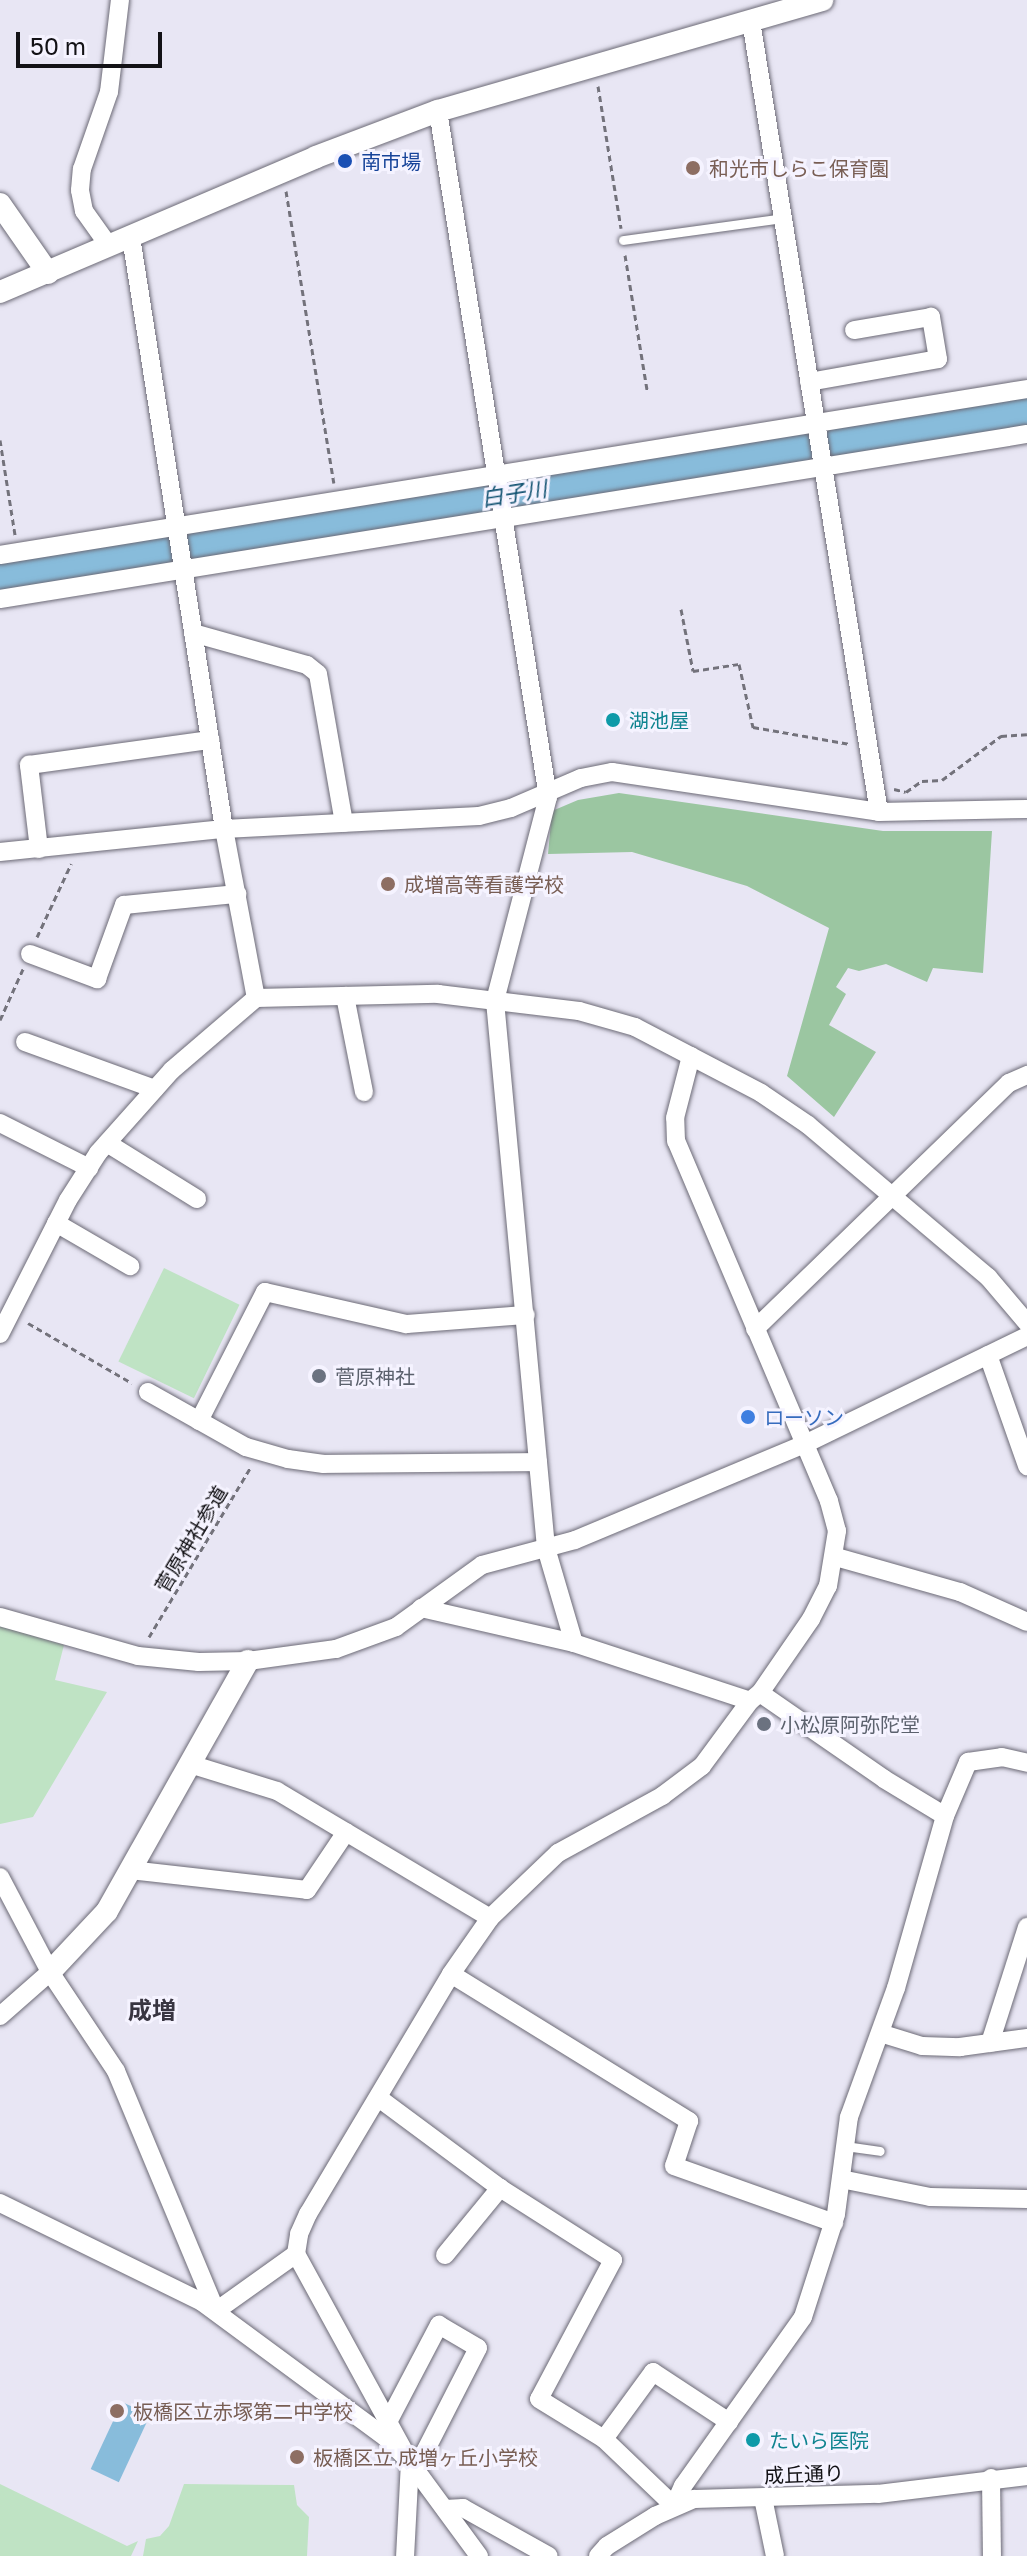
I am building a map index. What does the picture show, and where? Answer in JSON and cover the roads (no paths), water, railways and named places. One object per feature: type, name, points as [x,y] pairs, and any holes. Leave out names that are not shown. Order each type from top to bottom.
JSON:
[{"type":"street","points":[[109,246],[84,211],[80,190],[82,169],[109,92],[120,0]]},
{"type":"street","points":[[0,292],[283,171],[438,111],[822,0]]},
{"type":"street","points":[[751,21],[879,812]]},
{"type":"street","points":[[438,111],[548,792],[495,1001],[546,1548],[574,1643]]},
{"type":"street","points":[[0,204],[48,273]]},
{"type":"street","points":[[131,237],[224,829],[256,998]]},
{"type":"street","points":[[809,382],[938,359],[931,317],[854,330]]},
{"type":"street","points":[[9,554],[1027,389]]},
{"type":"street","points":[[0,599],[1027,434]]},
{"type":"street","points":[[193,633],[307,665],[318,674],[344,823]]},
{"type":"street","points":[[39,849],[29,765],[210,740]]},
{"type":"street","points":[[0,852],[224,829],[479,816],[511,808],[581,778],[612,772],[879,812],[1027,809]]},
{"type":"street","points":[[30,954],[97,979],[124,905],[237,894]]},
{"type":"street","points":[[0,1334],[56,1223],[107,1143],[155,1089],[256,998],[438,994],[579,1011],[635,1027],[761,1093],[808,1125],[988,1277],[1027,1323]]},
{"type":"street","points":[[345,996],[364,1092]]},
{"type":"street","points":[[25,1042],[155,1089]]},
{"type":"street","points":[[479,2556],[413,2466],[296,2254],[299,2234],[308,2214],[380,2099],[451,1974],[490,1918],[558,1853],[684,1782],[702,1766],[811,1619],[828,1586],[836,1557],[837,1531],[829,1501],[676,1141],[675,1118],[691,1056]]},
{"type":"street","points":[[755,1329],[1009,1083],[1027,1075]]},
{"type":"street","points":[[0,1123],[89,1168]]},
{"type":"street","points":[[107,1143],[197,1199]]},
{"type":"street","points":[[56,1223],[130,1266]]},
{"type":"street","points":[[199,1421],[265,1292],[406,1324],[526,1315]]},
{"type":"street","points":[[0,1617],[138,1656],[199,1662],[248,1661],[336,1649],[396,1627],[482,1565],[575,1540],[805,1444],[1027,1336]]},
{"type":"street","points":[[988,1355],[1027,1466]]},
{"type":"street","points":[[148,1392],[246,1447],[324,1464],[538,1462]]},
{"type":"street","points":[[836,1557],[960,1592],[1027,1622]]},
{"type":"street","points":[[421,1608],[574,1643],[755,1697],[945,1816]]},
{"type":"street","points":[[0,2016],[43,1978],[107,1911],[248,1661]]},
{"type":"street","points":[[380,2099],[500,2188],[613,2260],[539,2399],[604,2439],[674,2506],[683,2486],[803,2317],[834,2223],[849,2117],[880,2033],[945,1816],[968,1762],[1002,1757],[1027,1763]]},
{"type":"street","points":[[190,1764],[277,1791],[490,1918]]},
{"type":"street","points":[[130,1870],[307,1890],[346,1832]]},
{"type":"street","points":[[0,1877],[43,1978],[116,2071],[216,2311]]},
{"type":"street","points":[[990,2043],[1027,1927]]},
{"type":"street","points":[[451,1974],[689,2121],[674,2166],[834,2223]]},
{"type":"street","points":[[0,1999],[43,1978]]},
{"type":"street","points":[[880,2033],[922,2046],[960,2047],[1027,2038]]},
{"type":"street","points":[[841,2179],[930,2197],[1027,2199]]},
{"type":"street","points":[[445,2255],[500,2188]]},
{"type":"street","points":[[0,2203],[141,2270],[216,2311],[385,2437],[413,2466]]},
{"type":"street","points":[[216,2311],[296,2254]]},
{"type":"street","points":[[388,2422],[439,2325],[478,2348],[413,2466],[405,2556]]},
{"type":"street","points":[[604,2439],[653,2372],[729,2422]]},
{"type":"street","name":"成丘通り","points":[[598,2556],[607,2546],[674,2506],[717,2497],[878,2494],[1027,2476]]},
{"type":"street","points":[[991,2478],[992,2556]]},
{"type":"street","points":[[763,2498],[775,2556]]},
{"type":"street","points":[[445,2509],[463,2508],[549,2556]]},
{"type":"lane","points":[[623,240],[783,218]]},
{"type":"lane","points":[[845,2146],[880,2151]]},
{"type":"water","name":"白子川","points":[[1027,395],[1027,428],[0,591],[0,563]]},
{"type":"water","points":[[122,2402],[150,2415],[119,2482],[91,2469]]},
{"type":"place","name":"南市場","points":[[345,161]]},
{"type":"place","name":"和光市しらこ保育園","points":[[693,168]]},
{"type":"place","name":"湖池屋","points":[[613,720]]},
{"type":"place","name":"成増高等看護学校","points":[[388,884]]},
{"type":"place","name":"菅原神社","points":[[319,1376]]},
{"type":"place","name":"ローソン","points":[[748,1417]]},
{"type":"place","name":"小松原阿弥陀堂","points":[[764,1724]]},
{"type":"place","name":"板橋区立赤塚第二中学校","points":[[117,2411]]},
{"type":"place","name":"たいら医院","points":[[753,2440]]},
{"type":"place","name":"板橋区立 成増ヶ丘小学校","points":[[297,2457]]},
{"type":"district","name":"成増","points":[[152,2010]]}]
